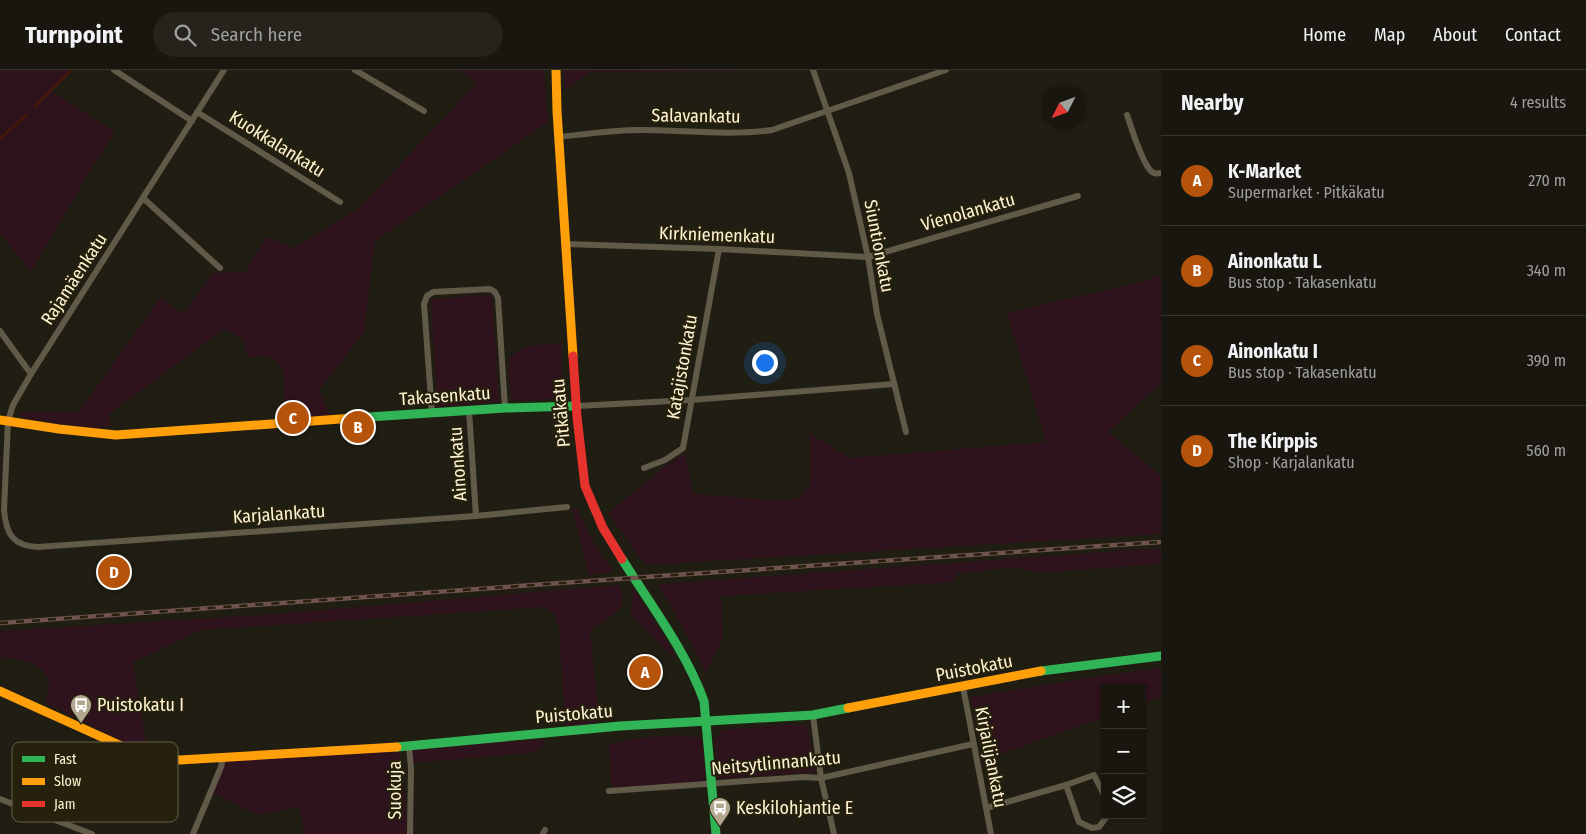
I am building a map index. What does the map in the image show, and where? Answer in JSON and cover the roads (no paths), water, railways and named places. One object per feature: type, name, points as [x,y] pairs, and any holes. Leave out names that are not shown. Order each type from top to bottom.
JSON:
[{"type":"street","points":[[114,70],[192,121]]},
{"type":"street","name":"Rajamäenkatu","points":[[5,523],[4,421],[31,374],[224,70]]},
{"type":"street","points":[[355,70],[424,111]]},
{"type":"street","name":"Pitkäkatu","points":[[556,70],[565,244],[585,486],[603,528],[682,654],[698,684],[704,701],[707,721],[716,834]]},
{"type":"street","name":"Siuntionkatu","points":[[813,70],[849,173],[868,257],[877,314],[906,432]]},
{"type":"street","name":"Salavankatu","points":[[559,137],[611,131],[640,130],[758,132],[784,127],[946,70]]},
{"type":"street","name":"Kuokkalankatu","points":[[197,112],[340,202]]},
{"type":"street","points":[[1127,115],[1145,164],[1152,172],[1161,173]]},
{"type":"street","name":"Vienolankatu","points":[[868,257],[1078,196]]},
{"type":"street","points":[[143,198],[220,268]]},
{"type":"street","name":"Kirkniemenkatu","points":[[565,244],[719,249],[868,257]]},
{"type":"street","name":"Katajistonkatu","points":[[644,468],[665,460],[683,448],[719,249]]},
{"type":"street","points":[[432,413],[424,304],[427,296],[433,292],[490,289],[495,292],[498,298],[505,408]]},
{"type":"street","points":[[0,330],[31,374]]},
{"type":"street","name":"Takasenkatu","points":[[4,421],[116,435],[469,410],[692,400],[894,384]]},
{"type":"street","name":"Ainonkatu","points":[[469,410],[476,516]]},
{"type":"street","name":"Karjalankatu","points":[[5,523],[16,542],[26,547],[38,547],[476,516],[567,507]]},
{"type":"street","name":"Puistokatu","points":[[178,760],[409,746],[601,728],[813,715],[1043,671],[1161,656]]},
{"type":"street","name":"Kirjailijankatu","points":[[963,687],[991,834]]},
{"type":"street","name":"Puistokatu","points":[[0,691],[112,742]]},
{"type":"street","points":[[813,715],[820,778],[834,834]]},
{"type":"street","name":"Neitsytlinnankatu","points":[[609,791],[803,777],[820,778],[973,744]]},
{"type":"street","name":"Suokuja","points":[[409,746],[411,768],[410,834]]},
{"type":"street","points":[[193,834],[223,758]]},
{"type":"street","points":[[986,808],[1094,775],[1101,789]]},
{"type":"street","points":[[1066,785],[1079,822],[1092,828],[1100,827],[1105,819]]},
{"type":"street","points":[[0,799],[12,804]]},
{"type":"street","points":[[60,822],[92,834]]},
{"type":"waterway","points":[[34,107],[71,70]]},
{"type":"waterway","points":[[0,139],[26,115]]},
{"type":"railway","points":[[0,623],[1161,542]]},
{"type":"place","name":"Ainonkatu I","points":[[293,418]]},
{"type":"place","name":"Ainonkatu L","points":[[358,427]]},
{"type":"place","name":"The Kirppis","points":[[114,572]]},
{"type":"place","name":"K-Market","points":[[645,672]]},
{"type":"place","name":"Puistokatu I","points":[[81,724]]},
{"type":"place","name":"Keskilohjantie E","points":[[720,827]]}]
